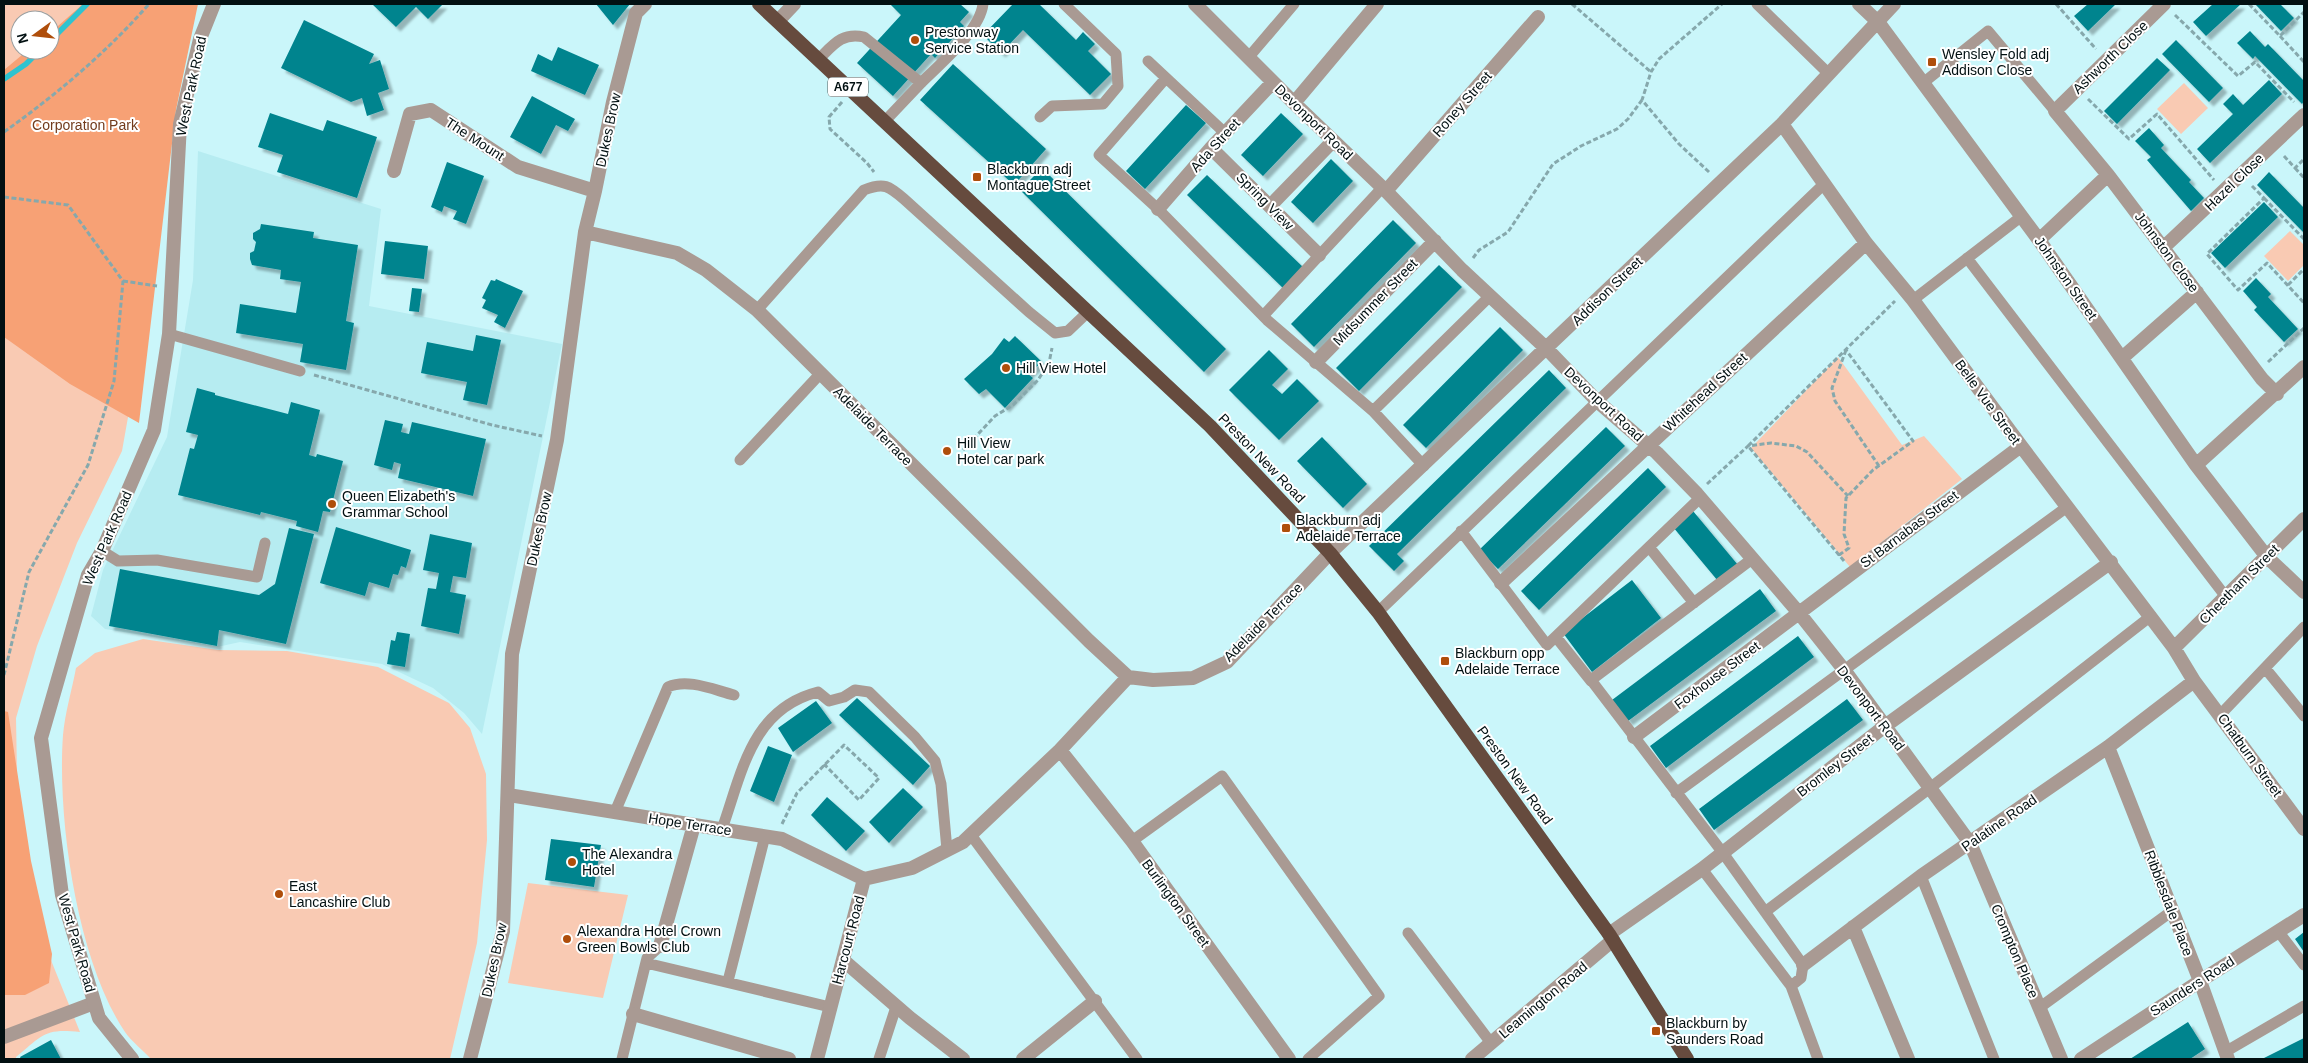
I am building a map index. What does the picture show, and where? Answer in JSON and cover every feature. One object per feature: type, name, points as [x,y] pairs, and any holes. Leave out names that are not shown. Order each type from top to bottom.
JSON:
[{"type":"highway","name":"Preston New Road","points":[[759,4],[1210,426],[1330,553],[1378,612],[1611,937],[1687,1059]]},
{"type":"street","name":"West Park Road","points":[[132,1059],[99,1018],[62,896],[41,738],[88,575],[102,551],[154,430],[169,334],[180,124],[200,39],[214,4]]},
{"type":"street","name":"Dukes Brow","points":[[470,1059],[503,931],[512,654],[557,440],[585,232],[596,191],[613,102],[636,13],[645,4]]},
{"type":"street","points":[[778,21],[794,4]]},
{"type":"street","name":"Devonport Road","points":[[1195,4],[1248,58],[1384,189],[1462,270],[1547,349],[1598,402],[1648,445],[1698,496],[1799,613],[1845,671],[1970,843]]},
{"type":"street","points":[[1294,103],[1377,4]]},
{"type":"street","name":"Johnston Street","points":[[1859,4],[1878,22],[2022,216],[2196,465],[2267,557],[2304,592]]},
{"type":"street","name":"Addison Street","points":[[1330,553],[1424,466],[1782,124],[1894,4]]},
{"type":"street","name":"Ashworth Close","points":[[2055,110],[2164,4]]},
{"type":"street","name":"Roney Street","points":[[1384,189],[1538,17]]},
{"type":"street","name":"Ada Street","points":[[1158,209],[1211,148],[1273,82]]},
{"type":"street","name":"The Mount","points":[[394,171],[410,114],[430,110],[518,167],[596,191]]},
{"type":"street","name":"Johnston Close","points":[[2055,110],[2108,175],[2257,372],[2277,394]]},
{"type":"street","name":"Hazel Close","points":[[2164,248],[2273,145],[2301,110]]},
{"type":"street","name":"Belle Vue Street","points":[[1782,124],[1866,242],[2151,616],[2174,648],[2194,681]]},
{"type":"street","points":[[1270,206],[1333,141]]},
{"type":"street","name":"Spring View","points":[[1211,148],[1319,255]]},
{"type":"street","points":[[2039,240],[2108,175]]},
{"type":"street","name":"Adelaide Terrace","points":[[585,232],[677,253],[706,270],[757,310],[1075,627],[1128,677],[1153,680],[1193,678],[1227,662],[1330,553]]},
{"type":"street","name":"Midsummer Street","points":[[1316,362],[1434,241]]},
{"type":"street","name":"Whitehead Street","points":[[1501,584],[1866,242]]},
{"type":"street","points":[[2122,358],[2197,292]]},
{"type":"street","points":[[2196,465],[2277,394],[2304,367]]},
{"type":"street","name":"St Barnabas Street","points":[[1799,613],[2021,446]]},
{"type":"street","name":"Cheetham Street","points":[[2174,648],[2304,519]]},
{"type":"street","name":"Bromley Street","points":[[1611,937],[1723,853],[1885,726],[2110,562]]},
{"type":"street","name":"Foxhouse Street","points":[[1634,737],[1799,613]]},
{"type":"street","points":[[1060,750],[1128,677]]},
{"type":"street","name":"Chatburn Street","points":[[2194,681],[2304,829]]},
{"type":"street","name":"Palatine Road","points":[[1803,965],[1921,876],[2108,748],[2194,681]]},
{"type":"street","name":"Ribblesdale Place","points":[[2108,748],[2200,981],[2226,1057]]},
{"type":"street","name":"Harcourt Road","points":[[817,1059],[864,879],[912,868],[963,842],[1060,750]]},
{"type":"street","name":"Burlington Street","points":[[1060,750],[1132,842],[1289,1059]]},
{"type":"street","name":"Hope Terrace","points":[[508,795],[782,839],[864,879]]},
{"type":"street","points":[[660,946],[694,825]]},
{"type":"street","name":"Crompton Place","points":[[1970,843],[2061,1059]]},
{"type":"street","name":"Saunders Road","points":[[2081,1059],[2304,915]]},
{"type":"street","points":[[1853,927],[1908,1059]]},
{"type":"street","name":"Leamington Road","points":[[1483,1053],[1611,937]]},
{"type":"street","points":[[843,960],[896,1007],[963,1059]]},
{"type":"street","points":[[1023,1059],[1095,1001]]},
{"type":"street","points":[[4,1037],[94,1003]]},
{"type":"street","points":[[633,1014],[789,1059]]},
{"type":"lane","points":[[885,121],[969,33],[980,18],[983,4]]},
{"type":"lane","points":[[1040,117],[1052,106],[1103,104],[1118,86],[1116,54],[1064,4]]},
{"type":"lane","points":[[1248,58],[1294,4]]},
{"type":"lane","points":[[1757,4],[1829,74]]},
{"type":"lane","points":[[1923,83],[1988,31],[2055,110]]},
{"type":"lane","points":[[818,59],[843,37],[853,34],[864,37],[921,83]]},
{"type":"lane","points":[[1148,61],[1225,133]]},
{"type":"lane","points":[[1166,78],[1098,156],[1158,209],[1263,316],[1373,411],[1424,466]]},
{"type":"lane","points":[[1378,612],[1824,184]]},
{"type":"lane","points":[[757,310],[864,190],[876,185],[885,185],[904,199],[1029,312],[1055,333],[1068,331],[1089,311]]},
{"type":"lane","points":[[1263,316],[1319,255],[1384,189]]},
{"type":"lane","points":[[1909,296],[1967,258],[2022,216]]},
{"type":"lane","points":[[1967,258],[2226,597]]},
{"type":"lane","points":[[1373,411],[1490,296]]},
{"type":"lane","points":[[169,334],[300,371]]},
{"type":"lane","points":[[740,460],[820,374]]},
{"type":"lane","points":[[1461,531],[1547,645],[1649,547],[1698,496]]},
{"type":"lane","points":[[1676,793],[2067,507]]},
{"type":"lane","points":[[102,551],[118,561],[156,560],[257,577],[266,543]]},
{"type":"lane","points":[[1649,547],[1694,603]]},
{"type":"lane","points":[[1591,681],[1752,558]]},
{"type":"lane","points":[[1765,912],[1930,788],[2151,616]]},
{"type":"lane","points":[[2220,715],[2304,627]]},
{"type":"lane","points":[[1556,636],[1723,853],[1803,965],[1801,978],[1791,986]]},
{"type":"lane","points":[[2265,668],[2304,716]]},
{"type":"lane","points":[[615,812],[668,687],[674,684],[689,684],[734,696]]},
{"type":"lane","points":[[722,829],[753,742],[774,715],[804,695],[818,692],[829,701],[844,697],[855,690],[870,692],[915,737],[935,761],[941,784],[947,850]]},
{"type":"lane","points":[[1132,842],[1222,776],[1379,996],[1308,1059]]},
{"type":"lane","points":[[971,834],[1136,1059]]},
{"type":"lane","points":[[728,981],[770,837]]},
{"type":"lane","points":[[1702,869],[1791,986],[1818,1059]]},
{"type":"lane","points":[[1921,876],[1994,1059]]},
{"type":"lane","points":[[2039,1008],[2172,911]]},
{"type":"lane","points":[[2278,932],[2304,965]]},
{"type":"lane","points":[[1408,933],[1483,1053]]},
{"type":"lane","points":[[622,1059],[647,958],[660,946]]},
{"type":"lane","points":[[646,963],[728,981],[830,1007]]},
{"type":"lane","points":[[2226,1057],[2304,1006]]},
{"type":"lane","points":[[879,1059],[896,1007]]},
{"type":"path","points":[[4,132],[56,95],[126,30],[149,4]]},
{"type":"path","points":[[1572,4],[1651,72]]},
{"type":"path","points":[[1462,270],[1479,250],[1508,232],[1553,164],[1581,146],[1617,129],[1628,119],[1642,100],[1651,72],[1659,59],[1722,4]]},
{"type":"path","points":[[2056,4],[2106,60]]},
{"type":"path","points":[[2164,4],[2238,76],[2255,62],[2301,110]]},
{"type":"path","points":[[2249,4],[2304,62]]},
{"type":"path","points":[[2280,36],[2304,12]]},
{"type":"path","points":[[2077,89],[2129,139],[2157,114],[2225,192]]},
{"type":"path","points":[[852,90],[830,117],[830,129],[867,163],[874,172]]},
{"type":"path","points":[[1642,100],[1678,144],[1720,182]]},
{"type":"path","points":[[2273,145],[2304,178]]},
{"type":"path","points":[[2294,168],[2304,159]]},
{"type":"path","points":[[2242,175],[2304,239]]},
{"type":"path","points":[[4,196],[68,205],[123,281],[114,381],[88,465],[30,572],[4,675]]},
{"type":"path","points":[[2264,198],[2207,254],[2238,290],[2267,263],[2304,302]]},
{"type":"path","points":[[2288,285],[2304,269]]},
{"type":"path","points":[[123,281],[171,289]]},
{"type":"path","points":[[1698,496],[1846,350],[1909,296]]},
{"type":"path","points":[[2257,372],[2304,328]]},
{"type":"path","points":[[963,450],[995,416],[1013,405],[1038,380],[1049,363],[1055,333]]},
{"type":"path","points":[[1846,350],[1832,388],[1835,401],[1879,466]]},
{"type":"path","points":[[1840,555],[1848,548],[1844,534],[1846,498],[1872,470],[1913,441],[1846,350]]},
{"type":"path","points":[[300,371],[557,440]]},
{"type":"path","points":[[1748,446],[1771,443],[1796,446],[1816,460],[1848,496]]},
{"type":"path","points":[[1748,446],[1853,571]]},
{"type":"path","points":[[770,837],[796,793],[824,764],[844,745],[879,778],[859,800],[824,764]]},
{"type":"shaded area","name":"Queen Elizabeth's Grammar School","points":[[198,151],[381,209],[369,306],[562,344],[482,734],[464,713],[433,688],[382,664],[240,642],[217,647],[105,629],[91,616],[103,570],[167,437],[193,280]]},
{"type":"green space","name":"Corporation Park","points":[[4,4],[195,4],[174,73],[141,344],[122,451],[77,543],[37,646],[16,718],[18,828],[38,928],[80,1032],[51,1032],[39,1038],[16,1059],[4,1059]]},
{"type":"green space","points":[[83,4],[198,4],[176,110],[139,423],[70,384],[4,337],[4,70],[16,60],[60,60],[60,24]]},
{"type":"green space","points":[[2184,83],[2208,108],[2181,134],[2157,109]]},
{"type":"green space","points":[[2290,231],[2304,245],[2304,265],[2288,281],[2264,256]]},
{"type":"green space","points":[[1838,357],[1902,445],[1924,436],[1962,479],[1850,567],[1751,448]]},
{"type":"green space","name":"East Lancashire Club","points":[[143,639],[218,650],[287,651],[378,667],[449,703],[470,728],[486,774],[487,840],[477,943],[450,1059],[151,1059],[125,1032],[108,1002],[94,967],[74,888],[63,807],[63,735],[76,668],[95,653]]},
{"type":"green space","points":[[4,711],[8,712],[31,861],[52,954],[49,983],[25,995],[4,995]]},
{"type":"green space","name":"Alexandra Hotel Crown Green Bowls Club","points":[[528,883],[628,895],[603,998],[508,983]]},
{"type":"building","points":[[372,4],[443,4],[428,19],[416,7],[396,27]]},
{"type":"building","points":[[596,4],[630,4],[613,25]]},
{"type":"building","name":"Prestonway Service Station","points":[[890,4],[960,4],[969,12],[960,22],[964,26],[935,58],[931,54],[893,96],[857,63],[901,15]]},
{"type":"building","points":[[1013,4],[1039,4],[1076,40],[1083,32],[1095,44],[1088,51],[1111,74],[1090,95],[1023,30],[1001,53],[983,35]]},
{"type":"building","points":[[2088,4],[2116,4],[2088,31],[2074,16]]},
{"type":"building","points":[[2213,4],[2241,4],[2206,36],[2193,22]]},
{"type":"building","points":[[2255,4],[2280,4],[2294,18],[2281,31]]},
{"type":"building","points":[[304,20],[374,54],[369,64],[380,60],[389,89],[378,93],[384,110],[367,116],[362,98],[351,102],[281,68]]},
{"type":"building","points":[[2250,31],[2265,47],[2268,44],[2304,81],[2304,101],[2302,104],[2255,56],[2253,59],[2237,43]]},
{"type":"building","points":[[2176,40],[2223,88],[2209,102],[2162,54]]},
{"type":"building","points":[[558,47],[599,65],[585,95],[531,71],[538,54],[552,61]]},
{"type":"building","points":[[2157,58],[2170,70],[2117,124],[2104,111]]},
{"type":"building","points":[[953,64],[1046,149],[1014,185],[920,100]]},
{"type":"building","points":[[2269,80],[2282,94],[2210,163],[2197,149],[2233,114],[2223,104],[2233,94],[2243,105]]},
{"type":"building","points":[[532,96],[575,119],[568,131],[556,125],[541,154],[510,137]]},
{"type":"building","points":[[1186,105],[1206,123],[1145,189],[1126,171]]},
{"type":"building","points":[[270,113],[323,131],[327,120],[377,137],[357,198],[277,172],[283,155],[258,147]]},
{"type":"building","points":[[1281,113],[1303,134],[1263,176],[1241,155]]},
{"type":"building","points":[[2149,128],[2164,145],[2161,148],[2191,180],[2189,182],[2204,198],[2191,211],[2147,160],[2151,157],[2135,141]]},
{"type":"building","points":[[1331,159],[1353,181],[1313,223],[1291,202]]},
{"type":"building","points":[[447,162],[484,176],[466,224],[453,219],[457,211],[444,206],[442,212],[431,207]]},
{"type":"building","points":[[1042,168],[1226,349],[1204,372],[1020,190]]},
{"type":"building","points":[[2269,172],[2304,208],[2304,233],[2257,185]]},
{"type":"building","points":[[1207,175],[1304,268],[1284,289],[1187,195]]},
{"type":"building","points":[[2264,202],[2278,217],[2225,268],[2211,253]]},
{"type":"building","points":[[1393,220],[1416,243],[1314,347],[1291,324]]},
{"type":"building","points":[[261,224],[314,232],[313,238],[358,245],[346,321],[354,323],[346,370],[300,362],[303,344],[236,333],[240,304],[296,313],[301,282],[280,279],[281,270],[252,265],[250,253],[254,251],[256,242],[253,239],[253,233],[260,229]]},
{"type":"building","points":[[385,241],[428,246],[424,279],[381,274]]},
{"type":"building","points":[[1439,265],[1462,287],[1359,391],[1336,368]]},
{"type":"building","points":[[2256,278],[2271,294],[2268,297],[2298,329],[2284,342],[2254,310],[2257,307],[2243,291]]},
{"type":"building","points":[[496,279],[523,291],[505,328],[494,322],[498,315],[482,308],[486,300],[482,298],[491,280],[495,281]]},
{"type":"building","points":[[412,288],[422,289],[419,312],[409,311]]},
{"type":"building","points":[[1500,327],[1523,350],[1426,448],[1403,425]]},
{"type":"building","points":[[476,335],[501,340],[487,405],[463,400],[467,382],[421,373],[427,342],[473,351]]},
{"type":"building","name":"Hill View Hotel","points":[[1015,336],[1042,362],[1028,374],[1033,378],[1005,408],[986,389],[979,394],[964,379],[992,354],[1004,338],[1009,342]]},
{"type":"building","points":[[1269,350],[1288,369],[1272,385],[1282,394],[1297,379],[1319,401],[1279,440],[1229,390]]},
{"type":"building","points":[[1549,370],[1566,388],[1397,554],[1404,561],[1394,571],[1369,546]]},
{"type":"building","points":[[197,388],[215,393],[215,395],[288,414],[291,402],[320,410],[309,455],[316,457],[317,454],[343,461],[330,512],[323,511],[318,532],[296,526],[297,521],[261,512],[260,515],[178,495],[190,448],[194,449],[198,435],[186,432]]},
{"type":"building","points":[[385,420],[403,424],[401,432],[409,434],[412,422],[486,439],[473,496],[398,478],[401,464],[394,462],[392,470],[374,465]]},
{"type":"building","points":[[1606,427],[1625,446],[1498,569],[1479,550]]},
{"type":"building","points":[[1322,437],[1367,484],[1343,508],[1297,461]]},
{"type":"building","points":[[1648,468],[1666,487],[1539,610],[1521,591]]},
{"type":"building","points":[[1693,511],[1738,565],[1718,581],[1673,527]]},
{"type":"building","points":[[336,527],[411,550],[406,568],[401,566],[398,575],[393,574],[389,588],[369,582],[365,596],[320,583]]},
{"type":"building","points":[[289,528],[314,534],[286,644],[219,630],[217,646],[109,626],[120,569],[259,595],[275,584]]},
{"type":"building","points":[[430,534],[472,543],[466,578],[453,576],[450,592],[466,595],[459,634],[421,626],[428,588],[436,589],[439,573],[423,570]]},
{"type":"building","points":[[1632,580],[1661,618],[1592,672],[1563,633]]},
{"type":"building","points":[[1760,589],[1776,611],[1628,721],[1612,700]]},
{"type":"building","points":[[397,632],[410,634],[405,667],[387,664],[391,640],[395,641]]},
{"type":"building","points":[[1798,636],[1814,657],[1666,768],[1650,746]]},
{"type":"building","points":[[857,698],[930,766],[913,785],[839,715]]},
{"type":"building","points":[[1847,699],[1863,720],[1714,830],[1699,809]]},
{"type":"building","points":[[816,701],[832,723],[793,752],[778,728]]},
{"type":"building","points":[[768,746],[792,755],[774,802],[750,791]]},
{"type":"building","points":[[903,788],[923,807],[889,843],[869,822]]},
{"type":"building","points":[[827,797],[865,831],[846,851],[811,815]]},
{"type":"building","name":"The Alexandra Hotel","points":[[551,839],[601,845],[594,887],[545,880]]},
{"type":"building","points":[[2304,932],[2304,952],[2295,939]]},
{"type":"building","points":[[2188,1022],[2205,1049],[2190,1059],[2130,1059]]},
{"type":"building","points":[[2304,1038],[2304,1059],[2262,1059]]},
{"type":"building","points":[[51,1040],[61,1059],[21,1059],[20,1057]]},
{"type":"waterway","points":[[60,31],[87,4]]},
{"type":"waterway","points":[[4,79],[30,60]]},
{"type":"place","name":"Prestonway Service Station","points":[[915,40]]},
{"type":"place","name":"Wensley Fold adj Addison Close","points":[[1932,62]]},
{"type":"place","name":"Blackburn adj Montague Street","points":[[977,177]]},
{"type":"place","name":"Hill View Hotel","points":[[1006,368]]},
{"type":"place","name":"Hill View Hotel car park","points":[[947,451]]},
{"type":"place","name":"Queen Elizabeth's Grammar School","points":[[332,504]]},
{"type":"place","name":"Blackburn adj Adelaide Terrace","points":[[1286,528]]},
{"type":"place","name":"Blackburn opp Adelaide Terrace","points":[[1445,661]]},
{"type":"place","name":"The Alexandra Hotel","points":[[572,862]]},
{"type":"place","name":"East Lancashire Club","points":[[279,894]]},
{"type":"place","name":"Alexandra Hotel Crown Green Bowls Club","points":[[567,939]]},
{"type":"place","name":"Blackburn by Saunders Road","points":[[1656,1031]]}]
